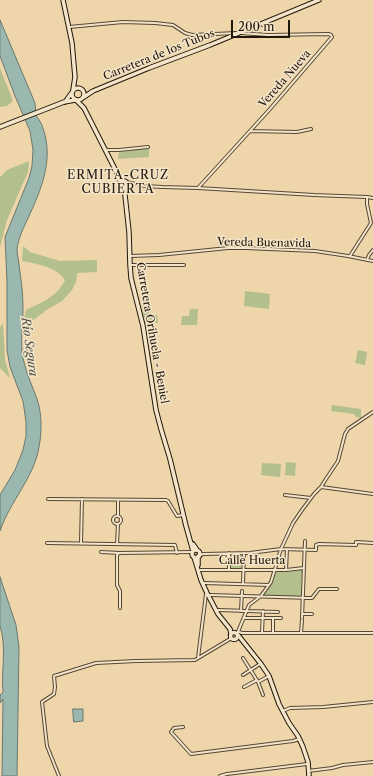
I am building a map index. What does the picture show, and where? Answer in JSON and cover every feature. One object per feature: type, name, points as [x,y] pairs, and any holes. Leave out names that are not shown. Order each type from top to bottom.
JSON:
[{"type":"main road","points":[[0,127],[64,102],[80,100],[84,97],[82,89],[77,84],[75,77],[72,43],[62,0]]},
{"type":"main road","name":"Carretera de los Tubos","points":[[84,97],[93,91],[319,0]]},
{"type":"main road","points":[[75,77],[72,95],[76,100]]},
{"type":"main road","points":[[64,102],[73,90],[77,88],[82,89]]},
{"type":"main road","name":"Carretera de los Tubos","points":[[82,89],[93,91]]},
{"type":"main road","name":"Carretera Orihuela - Beniel","points":[[84,97],[84,108]]},
{"type":"main road","name":"Carretera Orihuela - Beniel","points":[[76,100],[84,108],[124,184],[129,232],[131,278],[143,326],[156,410],[192,542],[198,554],[201,580],[218,614],[235,635]]},
{"type":"main road","name":"Carretera Orihuela - Beniel","points":[[174,472],[192,554],[198,554]]},
{"type":"main road","points":[[192,552],[195,550],[198,554]]},
{"type":"main road","name":"Carretera Orihuela - Beniel","points":[[198,554],[198,564],[208,596],[235,635]]},
{"type":"main road","points":[[235,635],[243,642],[269,676],[282,711],[303,747],[308,764],[309,776]]},
{"type":"street","name":"Vereda Nueva","points":[[69,27],[123,22],[142,22],[173,25],[185,33],[192,34],[239,33],[331,35],[332,37],[284,93],[198,188]]},
{"type":"street","points":[[250,131],[297,132],[311,129]]},
{"type":"street","points":[[106,150],[148,147]]},
{"type":"street","points":[[124,184],[373,198]]},
{"type":"street","points":[[350,256],[371,223],[367,197]]},
{"type":"street","name":"Vereda Buenavida","points":[[130,256],[159,256],[228,248],[246,248],[315,251],[373,261]]},
{"type":"street","points":[[367,260],[373,250]]},
{"type":"street","points":[[130,265],[184,264]]},
{"type":"street","points":[[235,635],[250,604],[261,596],[269,584],[275,570],[281,548],[293,523],[314,494],[322,487],[338,461],[345,434],[348,429],[373,412]]},
{"type":"street","points":[[322,487],[373,494]]},
{"type":"street","points":[[285,495],[311,498]]},
{"type":"street","points":[[48,499],[168,500],[177,516],[183,515]]},
{"type":"street","points":[[81,543],[82,499]]},
{"type":"street","points":[[117,544],[118,524],[120,523],[121,519],[118,516],[118,500]]},
{"type":"street","points":[[118,516],[114,518],[114,522],[118,524]]},
{"type":"street","points":[[301,632],[305,541]]},
{"type":"street","points":[[47,542],[175,545],[177,553]]},
{"type":"street","points":[[198,554],[244,553],[281,548],[316,550],[316,545],[318,544],[356,545],[356,542],[373,543]]},
{"type":"street","points":[[286,570],[287,549]]},
{"type":"street","points":[[102,552],[192,552]]},
{"type":"street","points":[[119,552],[117,585],[120,591],[120,608]]},
{"type":"street","points":[[243,584],[244,553]]},
{"type":"street","points":[[229,554],[229,569]]},
{"type":"street","name":"Calle Huerta","points":[[200,570],[286,570],[304,568]]},
{"type":"street","points":[[204,583],[269,584]]},
{"type":"street","points":[[198,658],[208,596],[242,595],[312,598],[319,589],[337,589]]},
{"type":"street","points":[[241,611],[242,591]]},
{"type":"street","points":[[218,610],[278,612]]},
{"type":"street","points":[[262,632],[263,611]]},
{"type":"street","points":[[302,614],[312,614]]},
{"type":"street","points":[[244,618],[281,618]]},
{"type":"street","points":[[273,618],[273,632]]},
{"type":"street","points":[[59,776],[47,746],[42,702],[54,694],[54,676],[96,663],[195,660],[242,632],[373,633]]},
{"type":"street","points":[[243,658],[257,681],[263,695]]},
{"type":"street","points":[[243,675],[261,664]]},
{"type":"street","points":[[244,687],[269,676]]},
{"type":"street","points":[[282,711],[290,708],[323,707],[373,702]]},
{"type":"street","points":[[184,727],[174,728],[171,732],[191,754],[299,739]]},
{"type":"street","points":[[308,771],[332,768],[343,764],[373,762]]},
{"type":"street","points":[[220,776],[291,765],[308,764]]},
{"type":"green space","points":[[0,68],[13,101],[7,106],[0,107]]},
{"type":"green space","points":[[149,148],[149,157],[118,159],[119,152]]},
{"type":"green space","points":[[29,161],[28,172],[7,220],[0,247],[0,177],[7,170]]},
{"type":"green space","points":[[23,246],[30,252],[60,261],[97,260],[97,272],[77,273],[76,282],[72,290],[62,301],[48,309],[28,324],[24,319],[26,310],[54,295],[65,280],[61,275],[51,269],[22,261]]},
{"type":"green space","points":[[245,291],[270,294],[269,309],[244,306]]},
{"type":"green space","points":[[151,304],[149,314],[157,315],[158,323],[144,323],[142,305]]},
{"type":"green space","points":[[190,309],[198,309],[197,325],[181,325],[182,316],[189,316]]},
{"type":"green space","points":[[3,323],[5,359],[10,378],[0,368],[0,327]]},
{"type":"green space","points":[[358,350],[367,352],[365,365],[355,363]]},
{"type":"green space","points":[[332,405],[361,409],[361,418],[356,417],[354,414],[331,411]]},
{"type":"green space","points":[[286,462],[296,463],[295,476],[285,475]]},
{"type":"green space","points":[[262,463],[281,464],[280,477],[261,475]]},
{"type":"green space","points":[[230,555],[242,555],[242,569],[230,569]]},
{"type":"green space","points":[[302,570],[301,597],[263,595],[272,582],[276,572]]},
{"type":"water","points":[[0,20],[35,103],[36,116],[41,122],[45,135],[47,156],[41,186],[19,241],[17,250],[23,296],[22,352],[26,369],[40,410],[40,441],[32,469],[4,520],[0,531],[0,495],[15,470],[23,450],[26,436],[23,401],[10,367],[7,350],[7,282],[5,237],[29,178],[32,166],[33,150],[30,131],[0,56]]},
{"type":"water","points":[[0,577],[16,625],[19,647],[17,776],[2,776],[3,699],[0,703],[0,695],[3,692],[3,642],[0,626]]},
{"type":"water","points":[[73,709],[83,709],[83,721],[74,722]]},
{"type":"district","name":"ERMITA-CRUZ CUBIERTA","points":[[118,183]]},
{"type":"water label","name":"Río Segura","points":[[29,347]]}]
